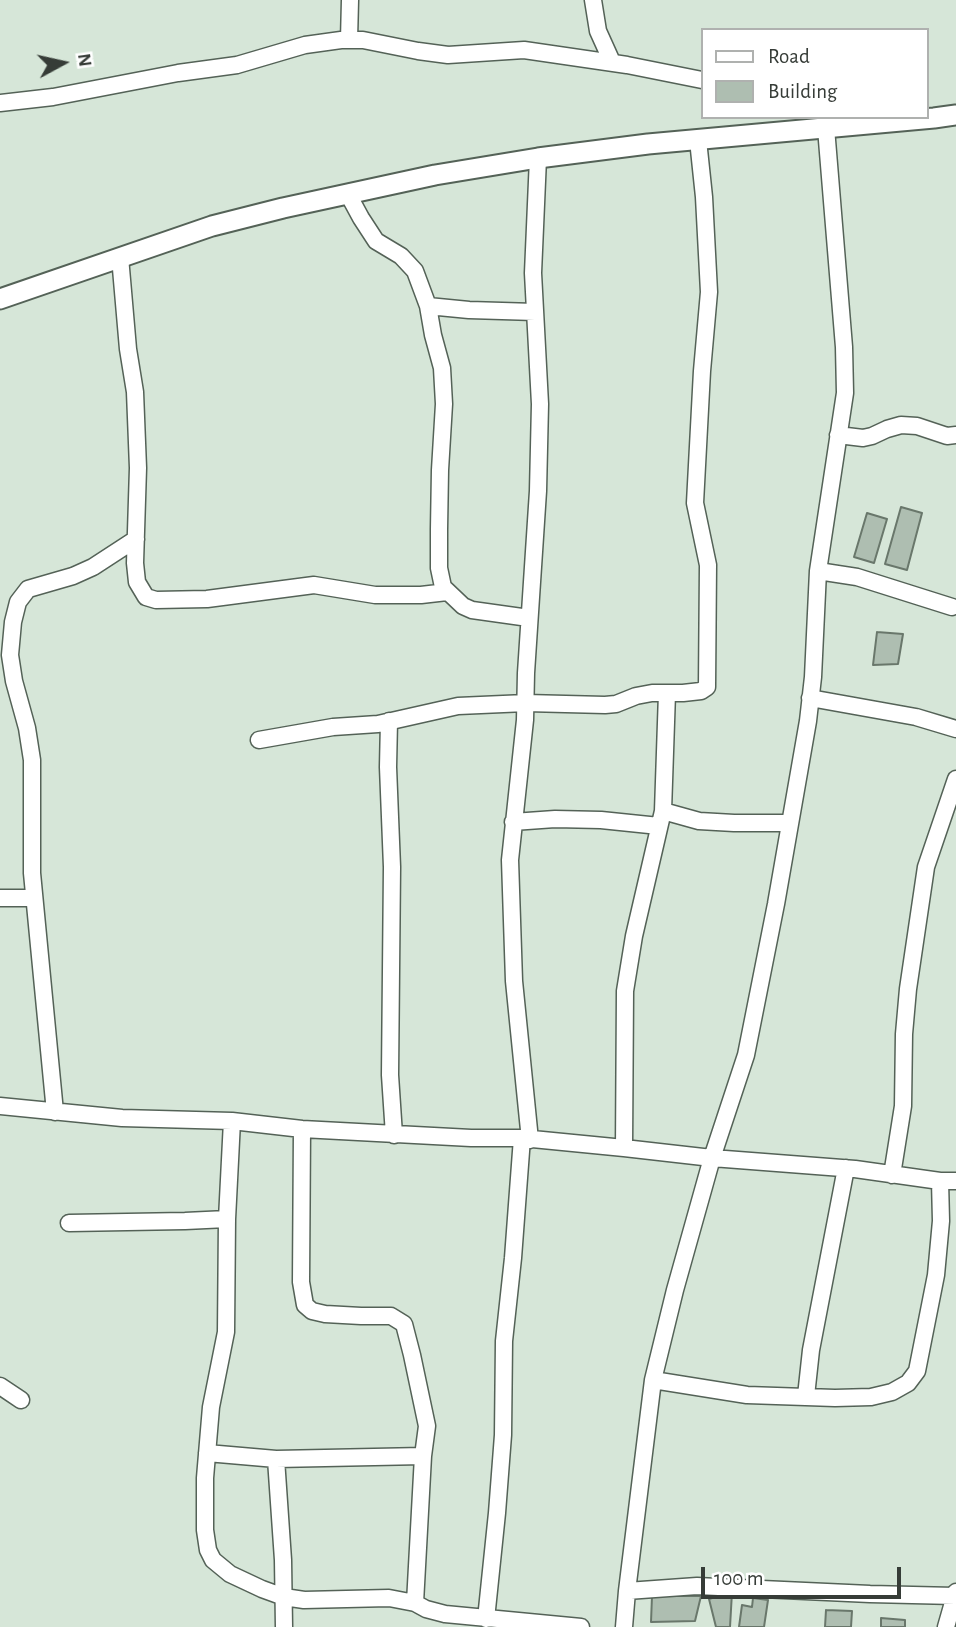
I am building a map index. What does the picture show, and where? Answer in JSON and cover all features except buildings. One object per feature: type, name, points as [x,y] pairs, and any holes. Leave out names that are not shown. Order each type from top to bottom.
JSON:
[{"type":"street","points":[[349,40],[350,0]]},
{"type":"street","points":[[593,0],[598,31],[612,62]]},
{"type":"street","points":[[0,103],[53,97],[178,73],[237,65],[305,46],[349,40],[448,55],[524,50],[612,62],[701,80]]},
{"type":"street","points":[[928,117],[956,115]]},
{"type":"street","points":[[0,299],[212,226],[435,175],[538,158],[811,125],[898,119]]},
{"type":"street","points":[[624,1627],[626,1591],[653,1380],[712,1158],[746,1055],[776,904],[810,698],[818,571],[845,393],[844,347],[811,125]]},
{"type":"street","points":[[259,740],[333,727],[378,724],[458,706],[526,703],[605,705],[652,693],[701,691],[707,687],[708,565],[695,503],[709,292],[698,140]]},
{"type":"street","points":[[486,1619],[503,1435],[504,1341],[526,1139],[514,981],[510,860],[526,720],[526,673],[538,491],[540,404],[533,272],[538,158]]},
{"type":"street","points":[[348,194],[376,241],[401,256],[415,271],[428,306],[442,368],[444,404],[439,568],[443,587],[463,606],[472,610],[529,618]]},
{"type":"street","points":[[120,257],[128,349],[135,392],[138,468],[135,563],[137,582],[146,597],[156,600],[207,599],[314,585],[375,595],[447,592]]},
{"type":"street","points":[[428,306],[535,312]]},
{"type":"street","points":[[838,435],[863,438],[901,425],[917,426],[947,436],[956,435]]},
{"type":"street","points":[[55,1112],[32,873],[32,760],[10,655],[13,622],[18,602],[29,589],[93,567],[136,539]]},
{"type":"street","points":[[818,571],[857,577],[952,607]]},
{"type":"street","points":[[624,1147],[625,991],[634,936],[661,818],[667,693]]},
{"type":"street","points":[[810,698],[902,714],[956,729]]},
{"type":"street","points":[[389,721],[392,867],[390,1074],[394,1135]]},
{"type":"street","points":[[892,1175],[904,1106],[904,1034],[908,989],[926,867],[956,779]]},
{"type":"street","points":[[513,822],[661,818],[790,823]]},
{"type":"street","points":[[0,898],[34,898]]},
{"type":"street","points":[[0,1106],[122,1118],[232,1121],[394,1135],[526,1139],[712,1158],[846,1168],[948,1181],[936,1275],[917,1371],[908,1383],[892,1392],[835,1398],[747,1395],[653,1380]]},
{"type":"street","points":[[232,1121],[227,1219],[226,1332],[211,1406],[205,1478],[205,1530],[208,1550],[213,1560],[230,1574],[284,1597],[304,1600],[389,1598],[415,1603],[445,1614],[581,1627]]},
{"type":"street","points":[[302,1129],[301,1282],[305,1305],[312,1311],[325,1314],[391,1316],[404,1324],[415,1366],[426,1426],[415,1603]]},
{"type":"street","points":[[806,1396],[811,1350],[846,1168]]},
{"type":"street","points":[[69,1223],[227,1219]]},
{"type":"street","points":[[0,1386],[21,1401]]},
{"type":"street","points":[[207,1453],[276,1459],[423,1456]]},
{"type":"street","points":[[276,1459],[284,1627]]},
{"type":"street","points":[[626,1591],[696,1586],[870,1594],[955,1594],[946,1627]]}]
